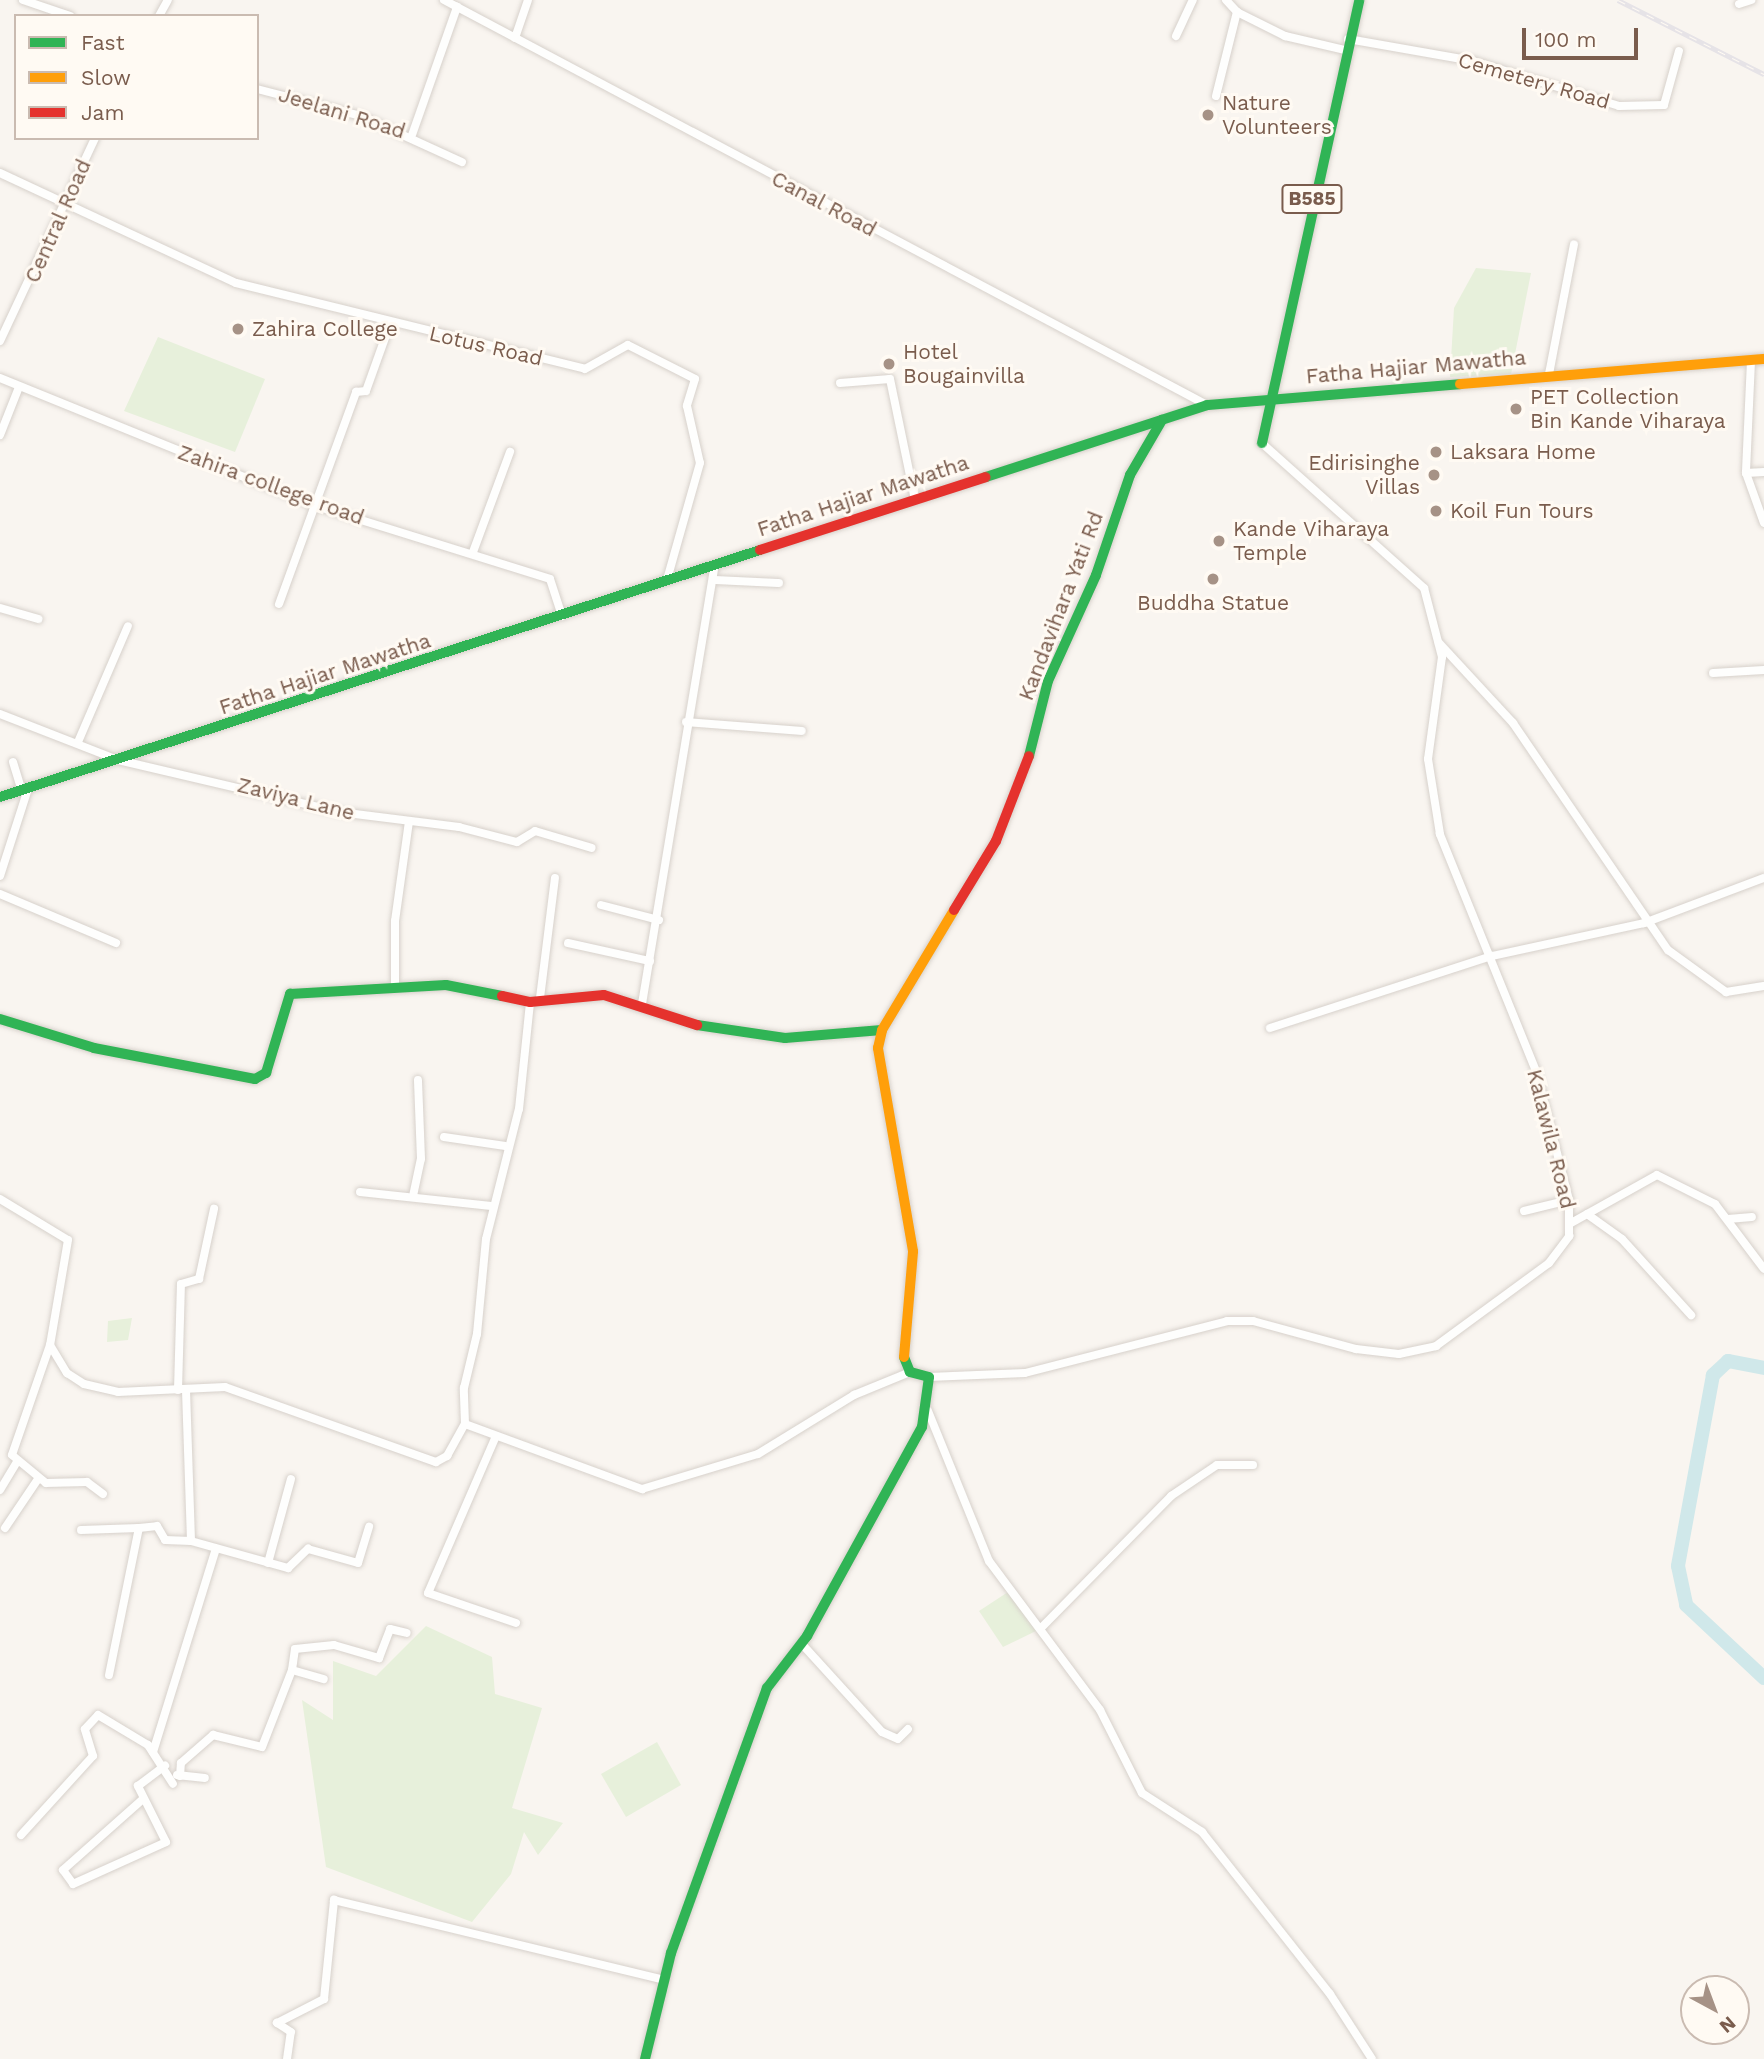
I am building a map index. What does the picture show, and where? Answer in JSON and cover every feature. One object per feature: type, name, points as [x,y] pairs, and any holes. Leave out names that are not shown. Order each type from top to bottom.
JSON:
[{"type":"street","points":[[23,0],[64,14]]},
{"type":"street","name":"Canal Road","points":[[444,0],[1207,405]]},
{"type":"street","points":[[515,37],[528,0]]},
{"type":"street","points":[[1176,36],[1192,0]]},
{"type":"street","points":[[1226,0],[1237,12],[1285,36],[1346,45]]},
{"type":"street","name":"B585","points":[[1262,443],[1346,45],[1359,0]]},
{"type":"street","points":[[1740,4],[1752,0]]},
{"type":"street","points":[[412,135],[457,7]]},
{"type":"street","points":[[1216,96],[1237,12]]},
{"type":"street","name":"Cemetery Road","points":[[1346,45],[1474,61],[1619,106],[1664,105],[1679,51]]},
{"type":"street","name":"Jeelani Road","points":[[259,90],[412,135],[462,162]]},
{"type":"street","name":"Central Road","points":[[0,341],[94,140]]},
{"type":"street","name":"Lotus Road","points":[[0,173],[65,207],[236,283],[390,324],[585,369],[628,345],[695,379],[687,406],[699,463],[667,580]]},
{"type":"street","points":[[1549,374],[1574,244]]},
{"type":"street","points":[[279,604],[356,392],[366,391],[390,324]]},
{"type":"street","name":"Fatha Hajiar Mawatha","points":[[0,797],[1207,405],[1549,374],[1764,359]]},
{"type":"street","points":[[1751,362],[1746,473],[1762,518]]},
{"type":"street","name":"Zahira college road","points":[[0,378],[316,506],[473,552],[550,579],[562,616]]},
{"type":"street","points":[[840,383],[890,379],[915,500]]},
{"type":"street","points":[[0,435],[19,387]]},
{"type":"street","name":"Kandavihara Yati Rd","points":[[882,1030],[996,841],[1026,769],[1048,681],[1096,575],[1130,475],[1162,420]]},
{"type":"street","name":"Kalawila Road","points":[[929,1377],[1025,1373],[1227,1321],[1253,1321],[1356,1349],[1399,1354],[1436,1346],[1549,1263],[1571,1223],[1569,1200],[1536,1071],[1492,956],[1440,834],[1428,759],[1441,677],[1438,642],[1424,588],[1262,443]]},
{"type":"street","points":[[473,552],[510,452]]},
{"type":"street","points":[[1746,473],[1764,472]]},
{"type":"street","points":[[642,1004],[659,920],[686,722],[715,565]]},
{"type":"street","points":[[714,580],[779,583]]},
{"type":"street","points":[[0,608],[38,619]]},
{"type":"street","points":[[78,742],[128,626]]},
{"type":"street","points":[[1438,642],[1513,723],[1644,923],[1699,978],[1726,992],[1764,986]]},
{"type":"street","points":[[1713,673],[1764,670]]},
{"type":"street","name":"Zaviya Lane","points":[[0,714],[78,742],[118,760],[339,812],[409,821],[517,842],[535,831],[592,848]]},
{"type":"street","points":[[686,722],[802,731]]},
{"type":"street","points":[[0,876],[25,790],[13,762]]},
{"type":"street","points":[[395,985],[395,921],[409,821]]},
{"type":"street","points":[[50,1345],[67,1373],[84,1384],[118,1392],[225,1387],[436,1462],[447,1456],[465,1424],[464,1388],[477,1334],[491,1206],[505,1146],[519,1109],[555,878]]},
{"type":"street","points":[[1270,1028],[1492,956],[1644,923],[1764,878]]},
{"type":"street","points":[[0,894],[116,943]]},
{"type":"street","points":[[601,905],[659,920]]},
{"type":"street","points":[[568,943],[650,961]]},
{"type":"street","points":[[0,1019],[94,1048],[255,1079],[266,1073],[290,994],[297,989],[345,995],[395,985],[446,985],[535,1000],[574,993],[642,1004],[708,1028],[785,1038],[882,1030],[878,1048],[913,1251],[903,1353],[910,1372]]},
{"type":"street","points":[[413,1196],[421,1159],[418,1080]]},
{"type":"street","points":[[443,1138],[505,1146]]},
{"type":"street","points":[[1571,1223],[1657,1175],[1715,1204],[1764,1269]]},
{"type":"street","points":[[360,1192],[491,1206]]},
{"type":"street","points":[[0,1199],[68,1240],[50,1345],[12,1448],[17,1462],[38,1479],[87,1482],[103,1494]]},
{"type":"street","points":[[1524,1212],[1569,1200]]},
{"type":"street","points":[[191,1541],[182,1390],[181,1284],[199,1279],[214,1209]]},
{"type":"street","points":[[1587,1214],[1622,1239],[1691,1315]]},
{"type":"street","points":[[1728,1219],[1752,1217]]},
{"type":"street","points":[[465,1424],[642,1489],[758,1454],[854,1395],[910,1372],[929,1377],[928,1405],[922,1427],[801,1643],[767,1688],[664,1980],[645,2059]]},
{"type":"street","points":[[928,1405],[989,1561],[1042,1627],[1100,1710],[1142,1793],[1202,1832],[1330,1994],[1372,2059]]},
{"type":"street","points":[[496,1436],[428,1593],[516,1623]]},
{"type":"street","points":[[0,1490],[17,1462]]},
{"type":"street","points":[[1042,1627],[1171,1496],[1217,1465],[1253,1465]]},
{"type":"street","points":[[5,1528],[38,1479]]},
{"type":"street","points":[[268,1563],[291,1479]]},
{"type":"street","points":[[81,1530],[157,1526],[165,1540],[191,1541],[293,1568],[308,1549],[358,1563],[369,1527]]},
{"type":"street","points":[[110,1675],[139,1528]]},
{"type":"street","points":[[153,1752],[216,1549]]},
{"type":"street","points":[[174,1778],[181,1763],[213,1735],[262,1747],[292,1670],[295,1650],[334,1645],[379,1658],[390,1629],[407,1633]]},
{"type":"street","points":[[801,1643],[882,1732],[898,1739],[908,1729]]},
{"type":"street","points":[[292,1670],[324,1679]]},
{"type":"street","points":[[21,1835],[93,1756],[88,1721],[99,1715],[114,1721],[153,1752],[174,1778]]},
{"type":"street","points":[[143,1799],[63,1870],[73,1884],[166,1842],[138,1786],[165,1766]]},
{"type":"street","points":[[174,1778],[205,1778]]},
{"type":"street","points":[[287,2059],[291,2032],[277,2023],[324,1999],[334,1900],[664,1980]]},
{"type":"green space","points":[[1476,268],[1531,273],[1511,374],[1450,377],[1454,308]]},
{"type":"green space","points":[[158,337],[265,379],[235,452],[124,411]]},
{"type":"green space","points":[[132,1318],[128,1340],[107,1342],[108,1321]]},
{"type":"green space","points":[[1008,1592],[1036,1631],[1003,1647],[979,1611]]},
{"type":"green space","points":[[426,1626],[492,1657],[495,1694],[542,1708],[512,1808],[563,1823],[538,1855],[524,1832],[511,1874],[472,1922],[326,1867],[302,1700],[333,1720],[333,1661],[376,1676]]},
{"type":"green space","points":[[657,1742],[681,1785],[626,1817],[601,1774]]},
{"type":"waterway","points":[[1764,1368],[1728,1361],[1713,1375],[1678,1566],[1686,1605],[1764,1678]]},
{"type":"railway","points":[[1618,0],[1764,74]]},
{"type":"traffic: fast","points":[[1262,443],[1359,0]]},
{"type":"traffic: fast","points":[[986,477],[1207,405],[1460,384]]},
{"type":"traffic: fast","points":[[1029,756],[1048,681],[1096,575],[1130,475],[1162,420]]},
{"type":"traffic: fast","points":[[0,797],[760,550]]},
{"type":"traffic: fast","points":[[0,1019],[94,1048],[255,1079],[266,1073],[290,994],[446,985],[502,996]]},
{"type":"traffic: fast","points":[[697,1025],[785,1038],[882,1030]]},
{"type":"traffic: fast","points":[[645,2059],[671,1953],[767,1688],[807,1636],[922,1427],[929,1377],[910,1372],[904,1357]]},
{"type":"traffic: slow","points":[[1460,384],[1764,359]]},
{"type":"traffic: slow","points":[[904,1357],[913,1251],[878,1048],[882,1030],[954,910]]},
{"type":"traffic: jam","points":[[760,550],[986,477]]},
{"type":"traffic: jam","points":[[954,910],[996,841],[1029,756]]},
{"type":"traffic: jam","points":[[502,996],[530,1002],[604,995],[697,1025]]},
{"type":"place","name":"Nature Volunteers","points":[[1208,115]]},
{"type":"place","name":"Zahira College","points":[[238,329]]},
{"type":"place","name":"Hotel Bougainvilla","points":[[889,364]]},
{"type":"place","name":"PET Collection Bin Kande Viharaya","points":[[1516,409]]},
{"type":"place","name":"Laksara Home","points":[[1436,452]]},
{"type":"place","name":"Edirisinghe Villas","points":[[1434,475]]},
{"type":"place","name":"Koil Fun Tours","points":[[1436,511]]},
{"type":"place","name":"Kande Viharaya Temple","points":[[1219,541]]},
{"type":"place","name":"Buddha Statue","points":[[1213,579]]}]
